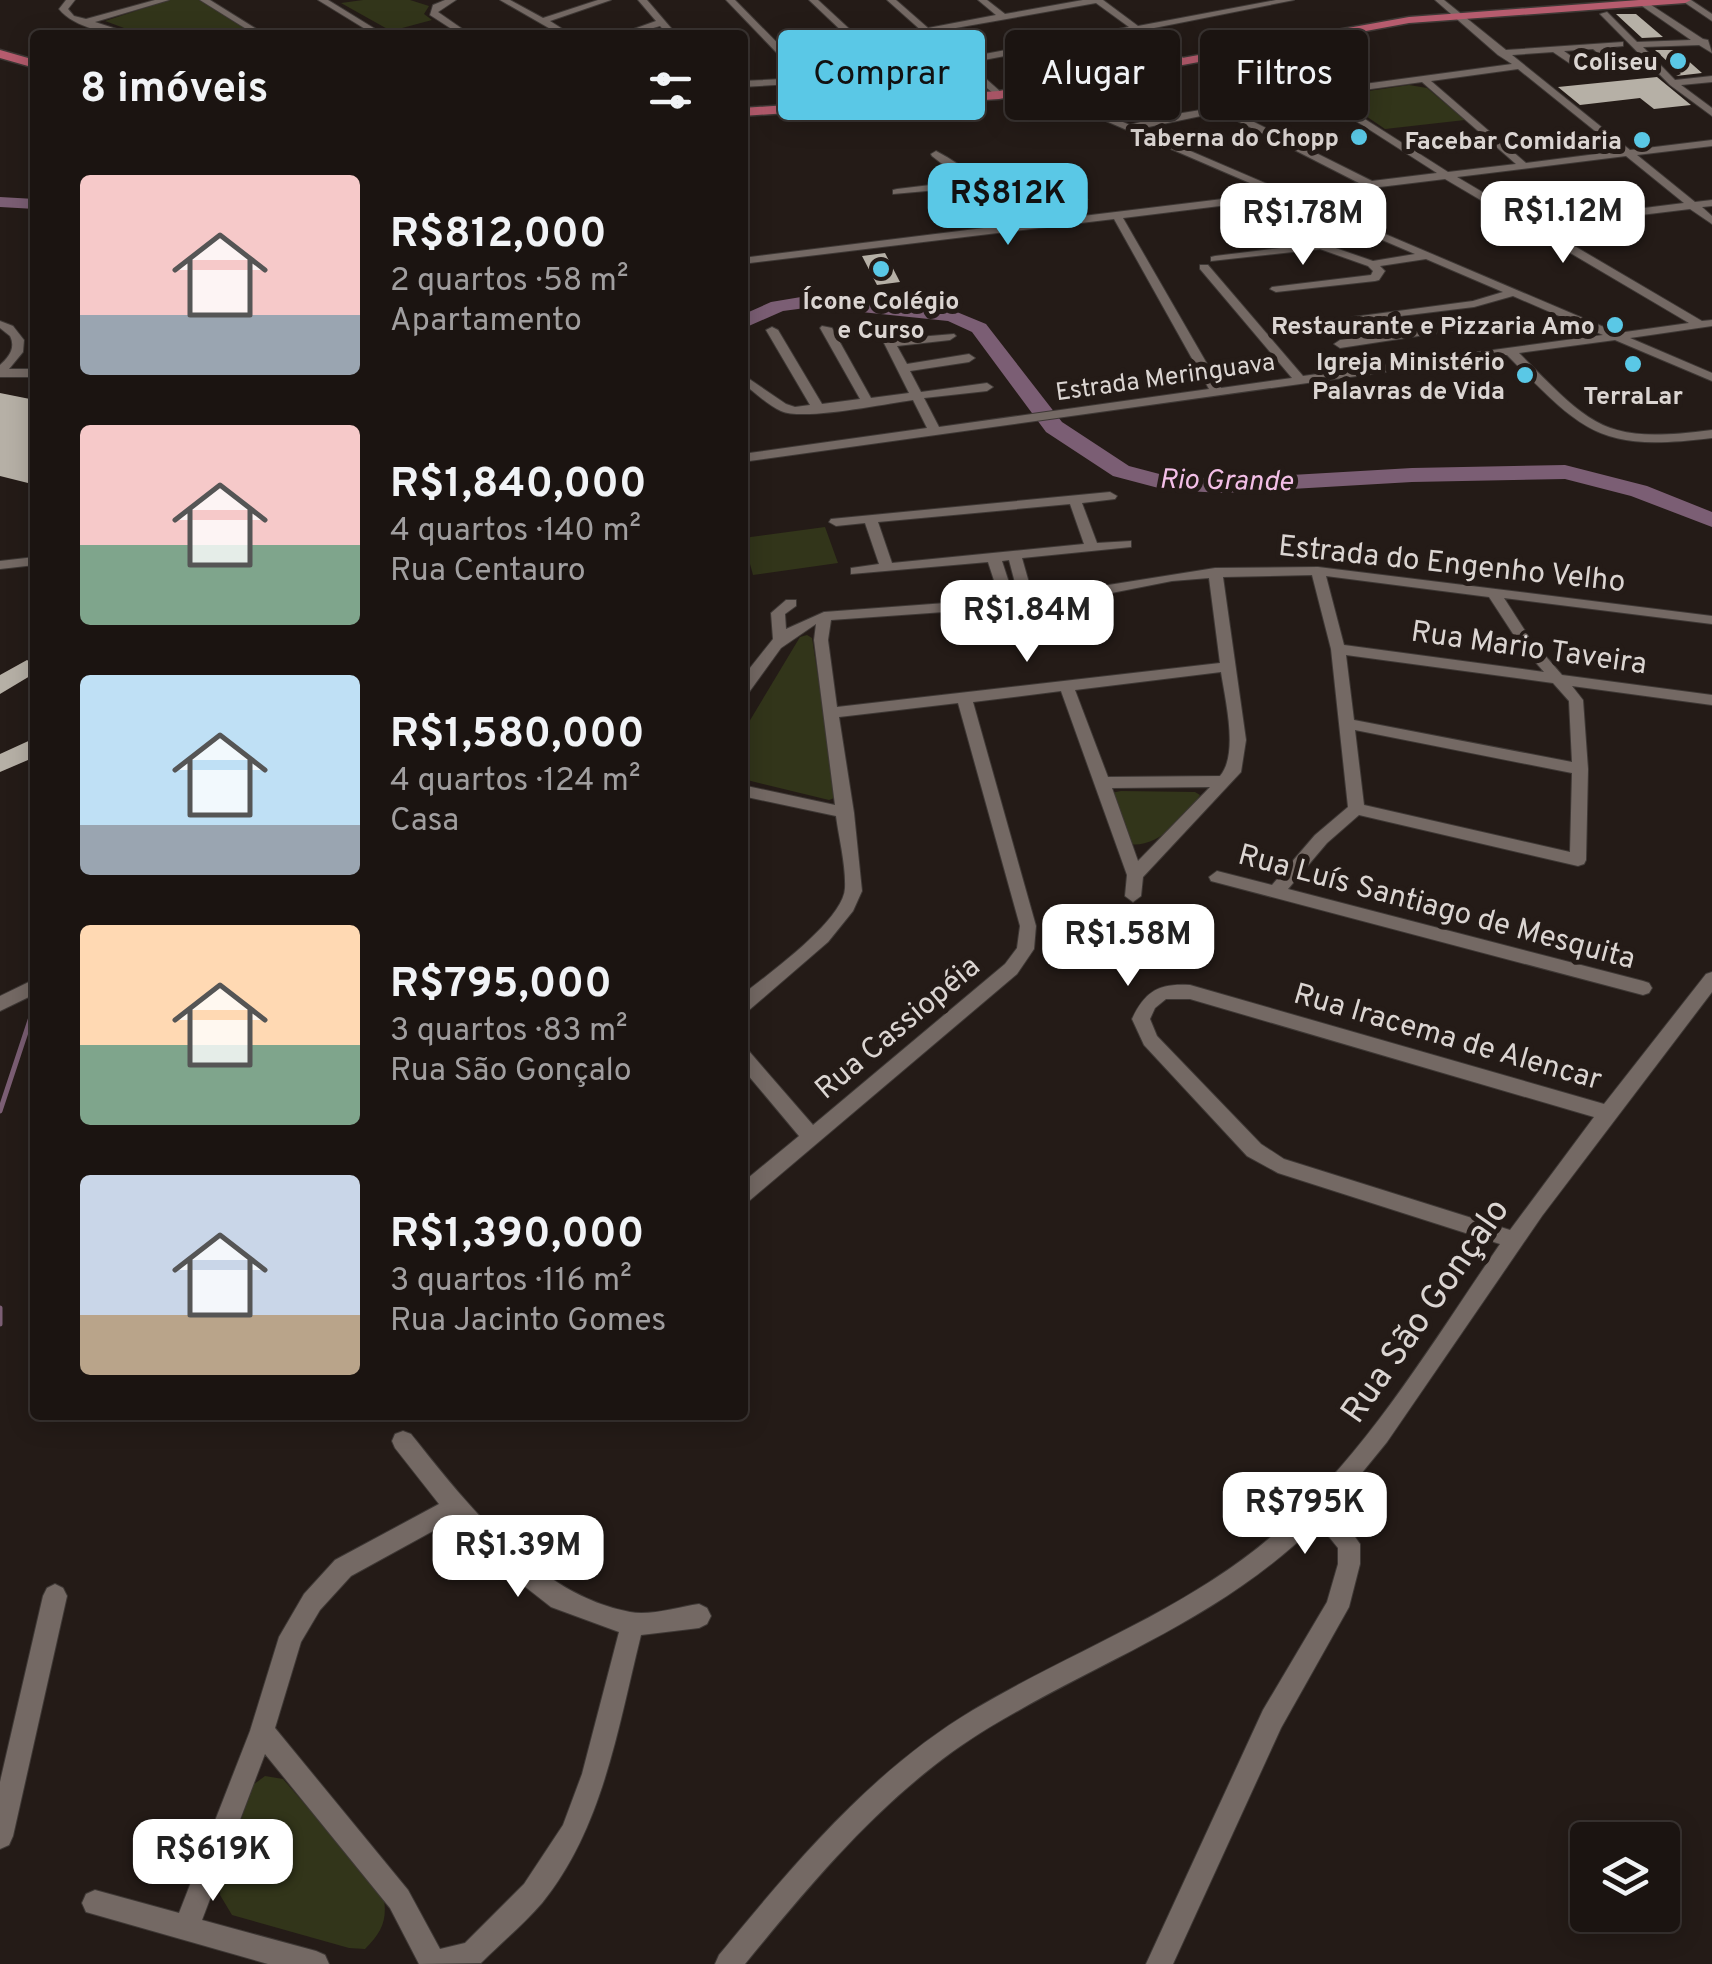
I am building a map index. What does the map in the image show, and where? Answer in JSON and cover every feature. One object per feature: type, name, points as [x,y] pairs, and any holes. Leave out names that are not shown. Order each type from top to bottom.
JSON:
[{"type":"main road","points":[[1363,30],[1453,15],[1643,9],[1685,0]]},
{"type":"main road","points":[[0,54],[30,63]]},
{"type":"main road","points":[[1182,61],[1200,58]]},
{"type":"main road","points":[[748,112],[1005,95]]},
{"type":"street","points":[[70,0],[63,9],[65,14],[113,30]]},
{"type":"street","points":[[86,22],[165,0]]},
{"type":"street","points":[[207,2],[224,0]]},
{"type":"street","points":[[322,0],[373,30]]},
{"type":"street","points":[[452,0],[436,7],[433,13],[459,30]]},
{"type":"street","points":[[504,0],[559,30]]},
{"type":"street","points":[[542,21],[607,0]]},
{"type":"street","points":[[642,0],[669,30]]},
{"type":"street","points":[[730,0],[778,49]]},
{"type":"street","points":[[814,0],[846,30]]},
{"type":"street","points":[[891,0],[928,30],[1097,0],[1182,61]]},
{"type":"street","points":[[982,0],[1004,16]]},
{"type":"street","points":[[985,60],[1290,0]]},
{"type":"street","points":[[1439,0],[1712,221]]},
{"type":"street","points":[[1685,0],[1712,18]]},
{"type":"street","points":[[207,2],[254,30]]},
{"type":"street","points":[[1643,9],[1706,42],[1712,50]]},
{"type":"street","points":[[1643,9],[1699,57]]},
{"type":"street","points":[[1604,14],[1669,79],[1712,113]]},
{"type":"street","points":[[637,30],[662,22]]},
{"type":"street","points":[[1637,46],[1706,42]]},
{"type":"street","points":[[1501,53],[1620,44]]},
{"type":"street","points":[[1555,49],[1581,68],[1618,65],[1594,46]]},
{"type":"street","points":[[1368,87],[1518,66]]},
{"type":"street","points":[[1669,79],[1712,79]]},
{"type":"street","points":[[1425,80],[1524,166]]},
{"type":"street","points":[[748,84],[778,82]]},
{"type":"street","points":[[985,83],[998,96]]},
{"type":"street","points":[[1132,128],[1200,113]]},
{"type":"street","points":[[1113,120],[1712,377]]},
{"type":"street","points":[[1242,120],[1369,184]]},
{"type":"street","points":[[1361,120],[1446,176],[1706,324]]},
{"type":"street","points":[[748,260],[1712,143]]},
{"type":"street","points":[[936,154],[995,200],[1014,227]]},
{"type":"street","points":[[1248,198],[1250,180]]},
{"type":"street","points":[[896,192],[976,183]]},
{"type":"street","points":[[1323,211],[1319,198],[1332,189]]},
{"type":"street","points":[[1534,226],[1712,202]]},
{"type":"street","points":[[1116,214],[1217,392]]},
{"type":"street","points":[[1276,289],[1374,278],[1379,271],[1372,264],[1320,246],[1209,263],[1300,380]]},
{"type":"street","points":[[1372,264],[1428,256]]},
{"type":"street","points":[[1323,324],[1484,302],[1514,292]]},
{"type":"street","points":[[1400,314],[1417,332]]},
{"type":"street","points":[[1340,344],[1492,322]]},
{"type":"street","points":[[0,324],[17,334],[16,354],[30,372]]},
{"type":"street","name":"Estrada Meringuava","points":[[748,456],[1706,324]]},
{"type":"street","points":[[881,325],[935,432]]},
{"type":"street","points":[[826,328],[868,403]]},
{"type":"street","points":[[772,330],[819,410]]},
{"type":"street","points":[[890,343],[950,336]]},
{"type":"street","points":[[0,372],[16,354],[30,349]]},
{"type":"street","points":[[1510,351],[1576,417],[1606,434],[1647,442],[1712,434]]},
{"type":"street","points":[[903,368],[969,358]]},
{"type":"street","points":[[0,372],[30,372]]},
{"type":"street","points":[[748,381],[782,407],[802,411],[987,387]]},
{"type":"street","points":[[836,522],[1110,496]]},
{"type":"street","points":[[1075,500],[1092,548]]},
{"type":"street","points":[[870,519],[887,568]]},
{"type":"street","points":[[856,571],[1126,544]]},
{"type":"street","points":[[1015,556],[1026,602]]},
{"type":"street","points":[[994,558],[1009,604]]},
{"type":"street","points":[[0,566],[30,562]]},
{"type":"street","points":[[1318,571],[1338,650],[1356,809]]},
{"type":"street","name":"Estrada do Engenho Velho","points":[[748,668],[802,623],[824,616],[1009,604],[1215,572],[1318,571],[1712,620]]},
{"type":"street","points":[[1135,875],[1233,772],[1238,740],[1215,572]]},
{"type":"street","points":[[1356,809],[1578,860],[1580,768],[1576,700],[1552,676],[1494,594]]},
{"type":"street","points":[[780,639],[778,613],[791,603]]},
{"type":"street","points":[[748,1001],[849,908],[854,891],[833,713],[820,640],[824,616]]},
{"type":"street","points":[[802,623],[820,640]]},
{"type":"street","name":"Rua Mario Taveira","points":[[1338,650],[1712,700]]},
{"type":"street","points":[[833,713],[965,701],[1020,688],[1226,667]]},
{"type":"street","points":[[1066,684],[1135,875],[1133,896]]},
{"type":"street","name":"Rua Cassiopéia","points":[[748,1190],[1010,969],[1029,939],[965,701]]},
{"type":"street","points":[[1349,724],[1580,768]]},
{"type":"street","points":[[1103,784],[1223,781]]},
{"type":"street","points":[[748,791],[846,813]]},
{"type":"street","points":[[1276,892],[1321,839],[1356,809]]},
{"type":"street","name":"Rua Luís Santiago de Mesquita","points":[[1217,878],[1644,988]]},
{"type":"street","name":"Rua São Gonçalo","points":[[728,1964],[782,1897],[886,1790],[979,1720],[1184,1613],[1249,1570],[1358,1467],[1514,1240],[1712,979]]},
{"type":"street","points":[[0,1004],[30,989]]},
{"type":"street","name":"Rua Iracema de Alencar","points":[[1514,1240],[1278,1165],[1254,1150],[1150,1040],[1141,1019],[1148,1002],[1155,993],[1190,992],[1608,1113]]},
{"type":"street","points":[[748,1063],[810,1135]]},
{"type":"street","points":[[403,1441],[456,1507],[513,1563],[560,1598],[632,1625],[699,1616]]},
{"type":"street","points":[[1159,1964],[1272,1719],[1338,1607],[1349,1564],[1348,1544],[1318,1506]]},
{"type":"street","points":[[187,1926],[262,1730],[292,1636],[312,1602],[343,1568],[456,1507]]},
{"type":"street","points":[[0,1836],[55,1596]]},
{"type":"street","points":[[262,1730],[399,1899],[434,1964],[472,1954],[533,1893],[572,1832],[594,1774],[632,1625]]},
{"type":"street","points":[[95,1903],[316,1964]]},
{"type":"green space","points":[[169,0],[199,0],[250,30],[129,30],[105,21]]},
{"type":"green space","points":[[410,0],[429,6],[424,14],[432,20],[389,30],[341,3]]},
{"type":"green space","points":[[1409,85],[1427,88],[1465,120],[1385,129],[1368,117],[1368,91]]},
{"type":"green space","points":[[1067,168],[1089,200],[1051,204],[1030,172]]},
{"type":"green space","points":[[825,527],[838,563],[753,575],[748,537]]},
{"type":"green space","points":[[800,637],[812,638],[837,797],[829,800],[748,780],[748,724]]},
{"type":"green space","points":[[1111,793],[1200,795],[1160,837],[1129,844]]},
{"type":"green space","points":[[265,1776],[283,1779],[383,1894],[383,1924],[365,1949],[232,1915],[220,1895],[222,1874],[253,1785]]},
{"type":"building","points":[[1616,14],[1636,14],[1663,37],[1642,38]]},
{"type":"building","name":"Coliseu","points":[[1655,50],[1676,50],[1702,73],[1676,76],[1681,74]]},
{"type":"building","points":[[1657,77],[1691,105],[1654,109],[1640,98],[1580,105],[1558,87]]},
{"type":"building","points":[[1359,196],[1386,226],[1326,200]]},
{"type":"building","name":"Ícone Colégio e Curso","points":[[885,253],[900,282],[877,285],[862,256]]},
{"type":"building","points":[[0,393],[30,399],[30,481],[0,476]]},
{"type":"building","points":[[30,662],[30,676],[0,694],[0,675]]},
{"type":"building","points":[[30,740],[30,759],[0,772],[0,754]]},
{"type":"waterway","name":"Rio Grande","points":[[0,202],[30,204]]},
{"type":"waterway","name":"Rio Grande","points":[[748,320],[778,306],[813,301],[952,316],[979,328],[1054,427],[1121,471],[1166,483],[1224,486],[1412,475],[1565,472],[1639,491],[1712,520]]},
{"type":"waterway","points":[[0,1111],[30,1020]]},
{"type":"waterway","points":[[0,1308],[0,1324]]},
{"type":"place","name":"Coliseu","points":[[1678,61]]},
{"type":"place","name":"Taberna do Chopp","points":[[1359,137]]},
{"type":"place","name":"Facebar Comidaria","points":[[1642,140]]},
{"type":"place","name":"Ícone Colégio e Curso","points":[[881,269]]},
{"type":"place","name":"Restaurante e Pizzaria Amo","points":[[1615,325]]},
{"type":"place","name":"TerraLar","points":[[1633,364]]},
{"type":"place","name":"Igreja Ministério Palavras de Vida","points":[[1525,375]]}]
